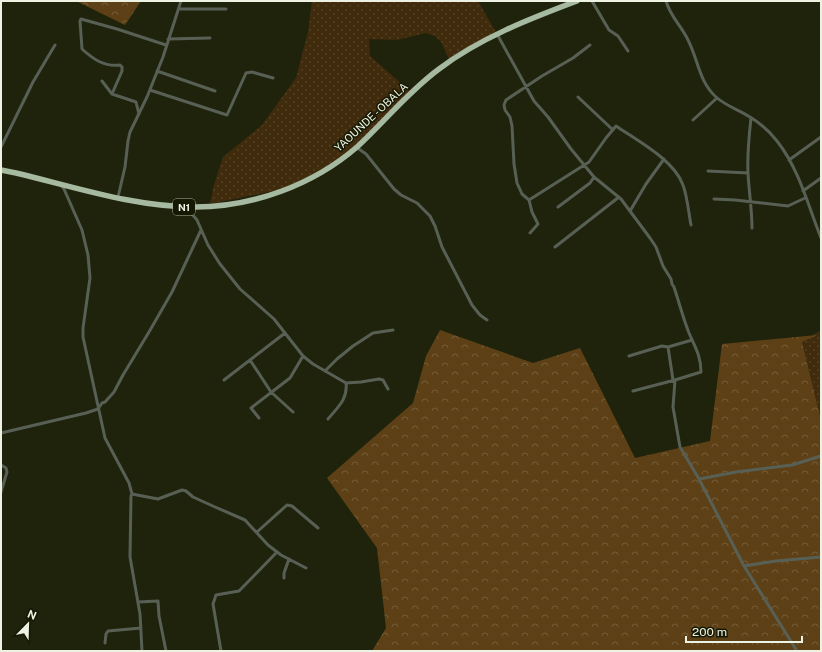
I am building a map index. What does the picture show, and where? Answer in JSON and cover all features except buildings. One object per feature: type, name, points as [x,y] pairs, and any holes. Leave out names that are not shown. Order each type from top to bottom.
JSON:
[{"type":"highway","name":"YAOUNDE - OBALA","points":[[1,170],[118,198],[166,206],[186,207],[240,203],[275,194],[313,177],[336,163],[356,147],[422,83],[469,49],[497,34],[573,2]]},
{"type":"street","points":[[118,198],[125,167],[128,141],[150,90],[181,1]]},
{"type":"street","points":[[592,1],[609,30],[618,36],[628,51]]},
{"type":"street","points":[[666,1],[673,17],[688,40],[709,91],[717,98],[751,118],[763,127],[778,142],[796,174],[821,238]]},
{"type":"street","points":[[179,9],[226,9]]},
{"type":"street","points":[[112,94],[122,71],[122,67],[120,65],[111,66],[96,61],[82,49],[81,19],[166,45]]},
{"type":"street","points":[[497,34],[534,101],[594,176],[619,197],[630,211],[656,248],[663,266],[672,279],[672,284],[689,333],[697,348],[701,364],[701,372],[633,391]]},
{"type":"street","points":[[168,39],[210,38]]},
{"type":"street","points":[[1,147],[33,82],[55,45]]},
{"type":"street","points":[[530,233],[538,224],[532,212],[530,200],[522,194],[517,183],[514,164],[512,126],[510,116],[504,105],[506,100],[590,45]]},
{"type":"street","points":[[157,70],[215,91]]},
{"type":"street","points":[[150,90],[227,115],[246,73],[252,72],[273,78]]},
{"type":"street","points":[[102,81],[112,94],[136,102],[139,114]]},
{"type":"street","points":[[578,97],[613,130]]},
{"type":"street","points":[[692,120],[717,98]]},
{"type":"street","points":[[751,118],[748,144],[748,173],[752,228]]},
{"type":"street","points":[[530,200],[589,162],[616,126],[664,159],[671,166],[684,185],[692,225]]},
{"type":"street","points":[[789,160],[821,137]]},
{"type":"street","points":[[356,147],[366,154],[394,189],[401,195],[417,203],[430,216],[442,247],[472,305],[480,315],[487,320]]},
{"type":"street","points":[[630,211],[646,184],[664,159]]},
{"type":"street","points":[[708,170],[748,173]]},
{"type":"street","points":[[558,207],[590,183],[594,176]]},
{"type":"street","points":[[802,191],[821,178]]},
{"type":"street","points":[[60,184],[64,189],[82,230],[88,256],[90,278],[83,337],[98,409],[105,438],[129,483],[132,494],[130,517],[130,557],[138,602],[142,651]]},
{"type":"street","points":[[555,247],[619,197]]},
{"type":"street","points":[[714,200],[788,206],[806,198]]},
{"type":"street","points":[[186,207],[197,220],[213,255],[227,273],[244,293],[274,319],[303,356],[346,383],[379,379],[383,380],[388,389]]},
{"type":"street","points":[[1,433],[98,409],[102,403],[105,402],[114,392],[129,363],[149,332],[178,281],[201,230]]},
{"type":"street","points":[[325,371],[336,358],[360,342],[377,332],[392,330]]},
{"type":"street","points":[[224,380],[285,333]]},
{"type":"street","points":[[629,356],[662,346],[668,347],[692,340]]},
{"type":"street","points":[[668,347],[674,380],[672,407],[680,447],[699,479],[744,566],[797,651]]},
{"type":"street","points":[[259,418],[251,408],[290,378],[303,356]]},
{"type":"street","points":[[250,360],[271,392],[292,412]]},
{"type":"street","points":[[328,419],[345,396],[347,390],[346,383]]},
{"type":"street","points":[[699,479],[736,472],[792,465],[821,456]]},
{"type":"street","points":[[1,465],[6,468],[7,472],[1,492]]},
{"type":"street","points":[[132,494],[158,499],[182,490],[186,491],[193,497],[244,520],[257,532],[268,546],[306,568]]},
{"type":"street","points":[[257,532],[288,505],[292,506],[318,528]]},
{"type":"street","points":[[221,651],[213,604],[216,595],[239,591],[277,552]]},
{"type":"street","points":[[744,566],[776,561],[821,557]]},
{"type":"street","points":[[284,578],[284,572],[289,559]]},
{"type":"street","points":[[138,602],[158,601],[159,616],[166,651]]},
{"type":"street","points":[[105,643],[106,634],[108,631],[141,628]]},
{"type":"shaded area","points":[[312,1],[478,1],[497,34],[450,61],[441,42],[435,36],[426,33],[397,40],[369,39],[370,56],[412,93],[341,158],[314,174],[283,189],[210,204],[214,185],[223,157],[262,125],[296,78],[308,32]]},
{"type":"shaded area","points":[[821,330],[821,420],[802,342]]},
{"type":"green space","points":[[76,1],[141,1],[125,25]]},
{"type":"green space","points":[[440,330],[533,363],[580,348],[635,458],[710,441],[722,344],[817,335],[802,342],[821,420],[821,651],[372,651],[386,628],[377,548],[327,478],[413,403],[426,356]]}]
